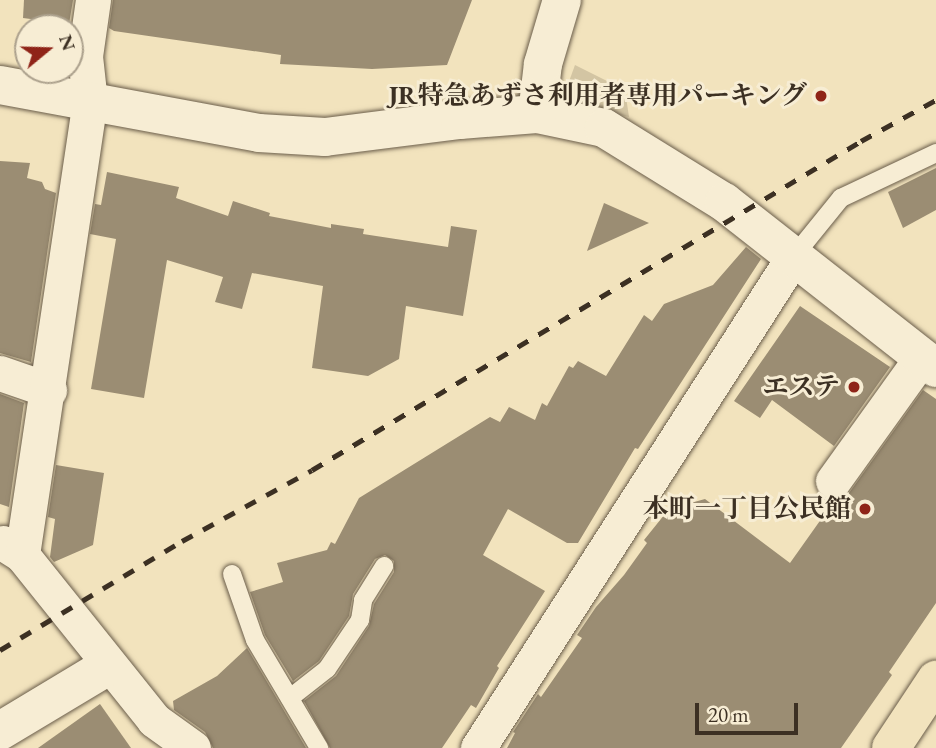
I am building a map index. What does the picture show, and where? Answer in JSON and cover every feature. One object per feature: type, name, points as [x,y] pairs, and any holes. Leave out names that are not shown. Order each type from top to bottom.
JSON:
[{"type":"highway","points":[[891,748],[936,680]]},
{"type":"street","points":[[93,0],[86,56],[90,102],[49,390],[11,548],[154,720],[193,748]]},
{"type":"street","points":[[537,114],[543,64],[562,0]]},
{"type":"street","points":[[0,85],[258,133],[325,137],[460,120],[537,114],[604,128],[724,202],[929,363],[833,481]]},
{"type":"street","points":[[478,748],[794,257]]},
{"type":"street","points":[[0,373],[49,390]]},
{"type":"street","points":[[0,731],[108,666]]},
{"type":"lane","points":[[794,257],[841,198],[936,153]]},
{"type":"lane","points":[[290,698],[327,669],[360,620],[363,600],[384,566]]},
{"type":"lane","points":[[232,574],[254,640],[319,748]]},
{"type":"shaded area","points":[[575,65],[625,90],[629,117],[577,105],[567,87]]},
{"type":"building","points":[[24,0],[73,0],[71,14],[23,14]]},
{"type":"building","points":[[113,0],[472,0],[447,65],[372,69],[280,64],[281,55],[114,31],[109,28]]},
{"type":"building","points":[[0,161],[30,163],[27,178],[42,182],[45,189],[56,193],[31,362],[0,353]]},
{"type":"building","points":[[936,168],[936,210],[903,228],[888,192]]},
{"type":"building","points":[[107,172],[179,187],[176,198],[228,216],[233,201],[270,213],[269,216],[331,228],[331,224],[364,229],[363,234],[448,247],[451,226],[477,230],[463,316],[406,306],[399,359],[368,376],[312,368],[323,286],[252,273],[242,309],[215,302],[223,277],[167,260],[144,398],[91,389],[116,239],[90,234],[95,204],[101,205]]},
{"type":"building","points":[[604,203],[649,223],[587,251]]},
{"type":"building","points":[[746,247],[761,259],[638,449],[635,448],[578,543],[567,543],[508,509],[483,555],[545,591],[497,666],[499,668],[476,708],[471,705],[442,748],[330,748],[304,701],[336,676],[369,626],[374,604],[394,572],[394,561],[385,555],[375,559],[353,594],[349,616],[319,661],[293,681],[265,635],[250,592],[283,582],[277,563],[327,550],[331,542],[335,544],[359,498],[490,417],[500,422],[509,407],[535,420],[542,403],[547,406],[569,366],[573,368],[578,361],[606,376],[644,315],[652,321],[664,304],[713,285]]},
{"type":"building","points":[[800,306],[890,367],[834,446],[772,400],[760,418],[734,401]]},
{"type":"building","points":[[923,390],[936,399],[936,603],[889,672],[892,675],[841,748],[507,748],[515,733],[513,732],[538,694],[541,697],[582,638],[577,635],[596,607],[624,575],[647,543],[644,540],[669,509],[705,499],[790,563],[834,501],[849,493]]},
{"type":"building","points":[[0,394],[24,403],[9,507],[0,504]]},
{"type":"building","points":[[56,465],[104,473],[93,545],[54,562],[50,557],[55,519],[48,517]]},
{"type":"building","points":[[247,648],[306,748],[213,748],[205,732],[174,710],[173,701],[217,676]]},
{"type":"building","points":[[100,704],[131,748],[38,748]]},
{"type":"railway","points":[[0,650],[182,541],[312,470],[861,141],[936,100]]},
{"type":"place","name":"JR特急あずさ利用者専用パーキング","points":[[821,96]]},
{"type":"place","name":"エステ","points":[[854,387]]},
{"type":"place","name":"本町一丁目公民館","points":[[865,509]]}]
